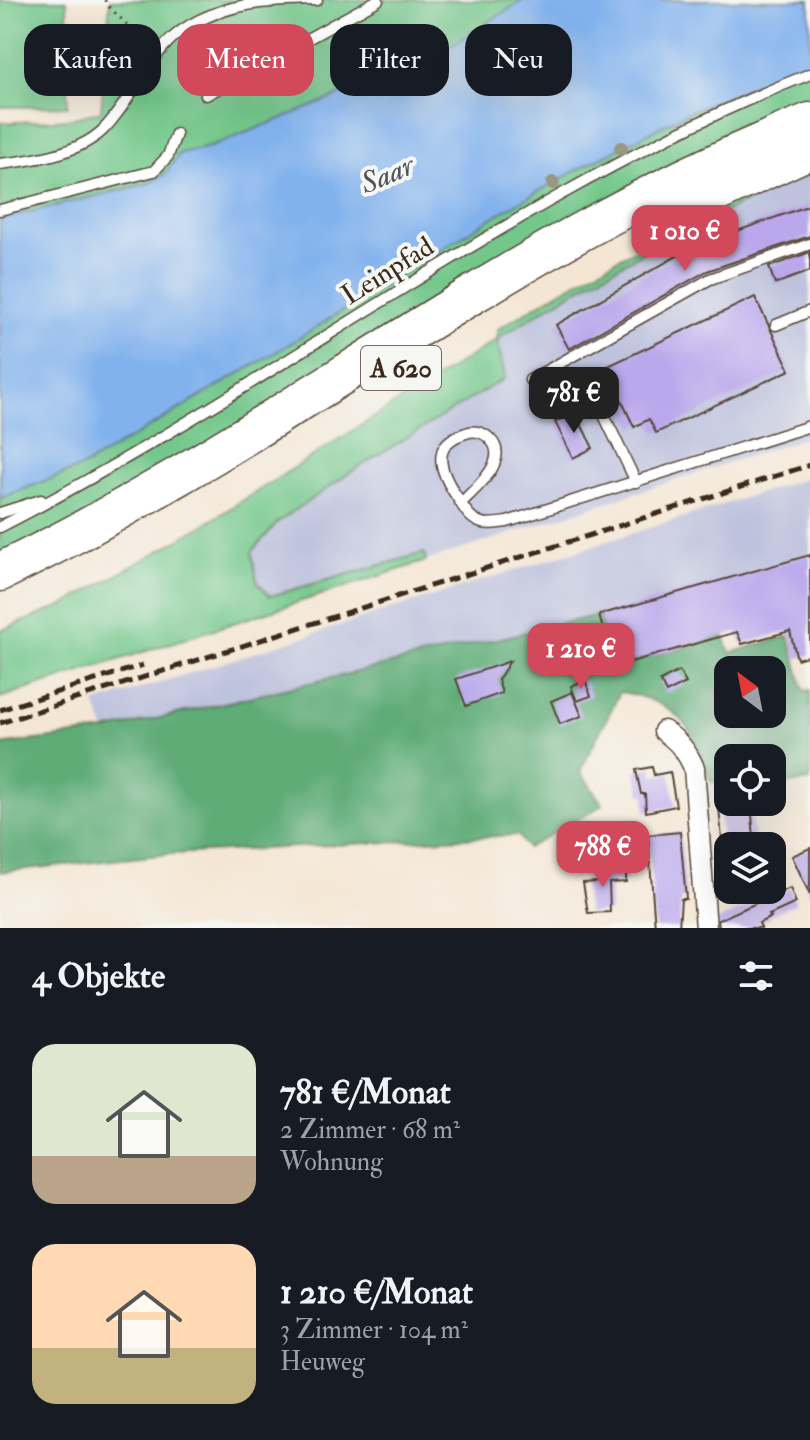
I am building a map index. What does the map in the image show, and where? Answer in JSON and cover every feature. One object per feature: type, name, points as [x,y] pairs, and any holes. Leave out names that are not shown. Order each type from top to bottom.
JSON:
[{"type":"highway","name":"A 620","points":[[0,572],[68,540],[164,486],[591,226],[658,191],[810,122]]},
{"type":"highway","name":"A 620","points":[[0,599],[180,504],[601,249],[810,150]]},
{"type":"street","points":[[664,731],[676,739],[694,768],[706,928]]},
{"type":"lane","points":[[161,49],[186,27],[242,4],[317,0]]},
{"type":"lane","points":[[314,35],[378,0]]},
{"type":"lane","name":"Leinpfad","points":[[0,527],[158,441],[498,229],[695,124],[810,74]]},
{"type":"lane","points":[[0,164],[66,151],[89,141],[102,131],[129,96]]},
{"type":"lane","points":[[0,210],[154,171],[168,156],[176,134]]},
{"type":"lane","points":[[530,380],[710,279],[810,244]]},
{"type":"lane","points":[[776,325],[810,311]]},
{"type":"lane","points":[[592,390],[636,482]]},
{"type":"lane","points":[[461,503],[495,465],[498,452],[482,432],[468,432],[451,440],[442,451],[440,465],[446,480],[468,515],[484,524],[507,522],[810,426]]},
{"type":"lane","points":[[0,513],[70,491]]},
{"type":"path","points":[[105,0],[127,24]]},
{"type":"shaded area","points":[[810,174],[810,436],[426,561],[423,553],[269,596],[257,581],[252,552],[278,522],[357,468],[505,378],[496,340],[572,291],[734,204]]},
{"type":"shaded area","points":[[810,477],[810,555],[599,615],[105,731],[95,703]]},
{"type":"green space","points":[[0,0],[67,0],[67,24],[24,24],[24,96],[68,96],[68,106],[0,107]]},
{"type":"green space","points":[[110,0],[524,0],[485,24],[465,24],[465,36],[449,46],[449,24],[330,24],[330,96],[339,96],[210,147],[180,153],[166,173],[150,183],[0,219],[0,123],[70,119],[101,111],[102,96],[161,96],[161,24],[108,24]]},
{"type":"green space","points":[[810,61],[810,102],[703,148],[508,251],[158,479],[0,566],[0,498],[82,467],[286,346],[491,218],[577,170],[689,112]]},
{"type":"green space","points":[[810,165],[810,174],[729,209],[649,249],[497,339],[505,378],[357,468],[278,522],[252,552],[257,581],[270,596],[424,553],[426,561],[0,698],[0,631],[64,605],[199,528],[496,340],[498,329],[574,284],[690,221]]},
{"type":"green space","points":[[599,615],[613,667],[724,636],[730,653],[789,636],[804,691],[810,690],[810,781],[786,784],[786,744],[714,744],[714,782],[710,781],[698,746],[681,720],[656,702],[620,692],[580,771],[603,805],[527,848],[518,835],[170,854],[0,872],[0,745],[105,731]]},
{"type":"water","name":"Saar","points":[[524,0],[810,0],[810,61],[689,112],[577,170],[491,218],[286,346],[82,467],[0,498],[0,219],[150,183],[166,173],[180,153],[210,147],[339,96],[449,96],[449,46],[465,36],[465,96],[572,96],[572,24],[485,24]]},
{"type":"building","points":[[810,205],[810,236],[707,271],[569,349],[556,325],[693,247]]},
{"type":"building","points":[[810,252],[810,271],[775,284],[769,267]]},
{"type":"building","points":[[755,297],[790,370],[656,433],[649,419],[634,427],[606,367]]},
{"type":"building","points":[[575,412],[593,448],[573,458],[555,422]]},
{"type":"building","points":[[810,555],[810,655],[797,659],[790,631],[742,644],[737,632],[613,667],[599,615]]},
{"type":"building","points":[[510,661],[498,680],[502,693],[466,706],[456,679]]},
{"type":"building","points":[[679,671],[686,683],[666,693],[660,681]]},
{"type":"building","points":[[585,680],[591,696],[577,701],[571,686]]},
{"type":"building","points":[[572,692],[582,716],[560,724],[551,701]]},
{"type":"building","points":[[652,767],[654,775],[670,772],[676,806],[646,812],[645,794],[641,794],[636,770]]},
{"type":"building","points":[[720,816],[752,816],[753,832],[721,832]]},
{"type":"building","points":[[680,832],[686,899],[681,899],[679,928],[655,928],[648,835]]},
{"type":"building","points":[[810,848],[810,895],[792,856]]},
{"type":"building","points":[[626,867],[626,882],[609,883],[610,912],[588,913],[583,883],[598,882],[597,869]]},
{"type":"building","points":[[790,888],[796,903],[769,915],[771,917],[759,923],[761,928],[719,928],[718,920],[754,904],[786,904],[786,890]]},
{"type":"railway","points":[[0,723],[810,465]]},
{"type":"railway","points":[[0,710],[143,665]]}]
